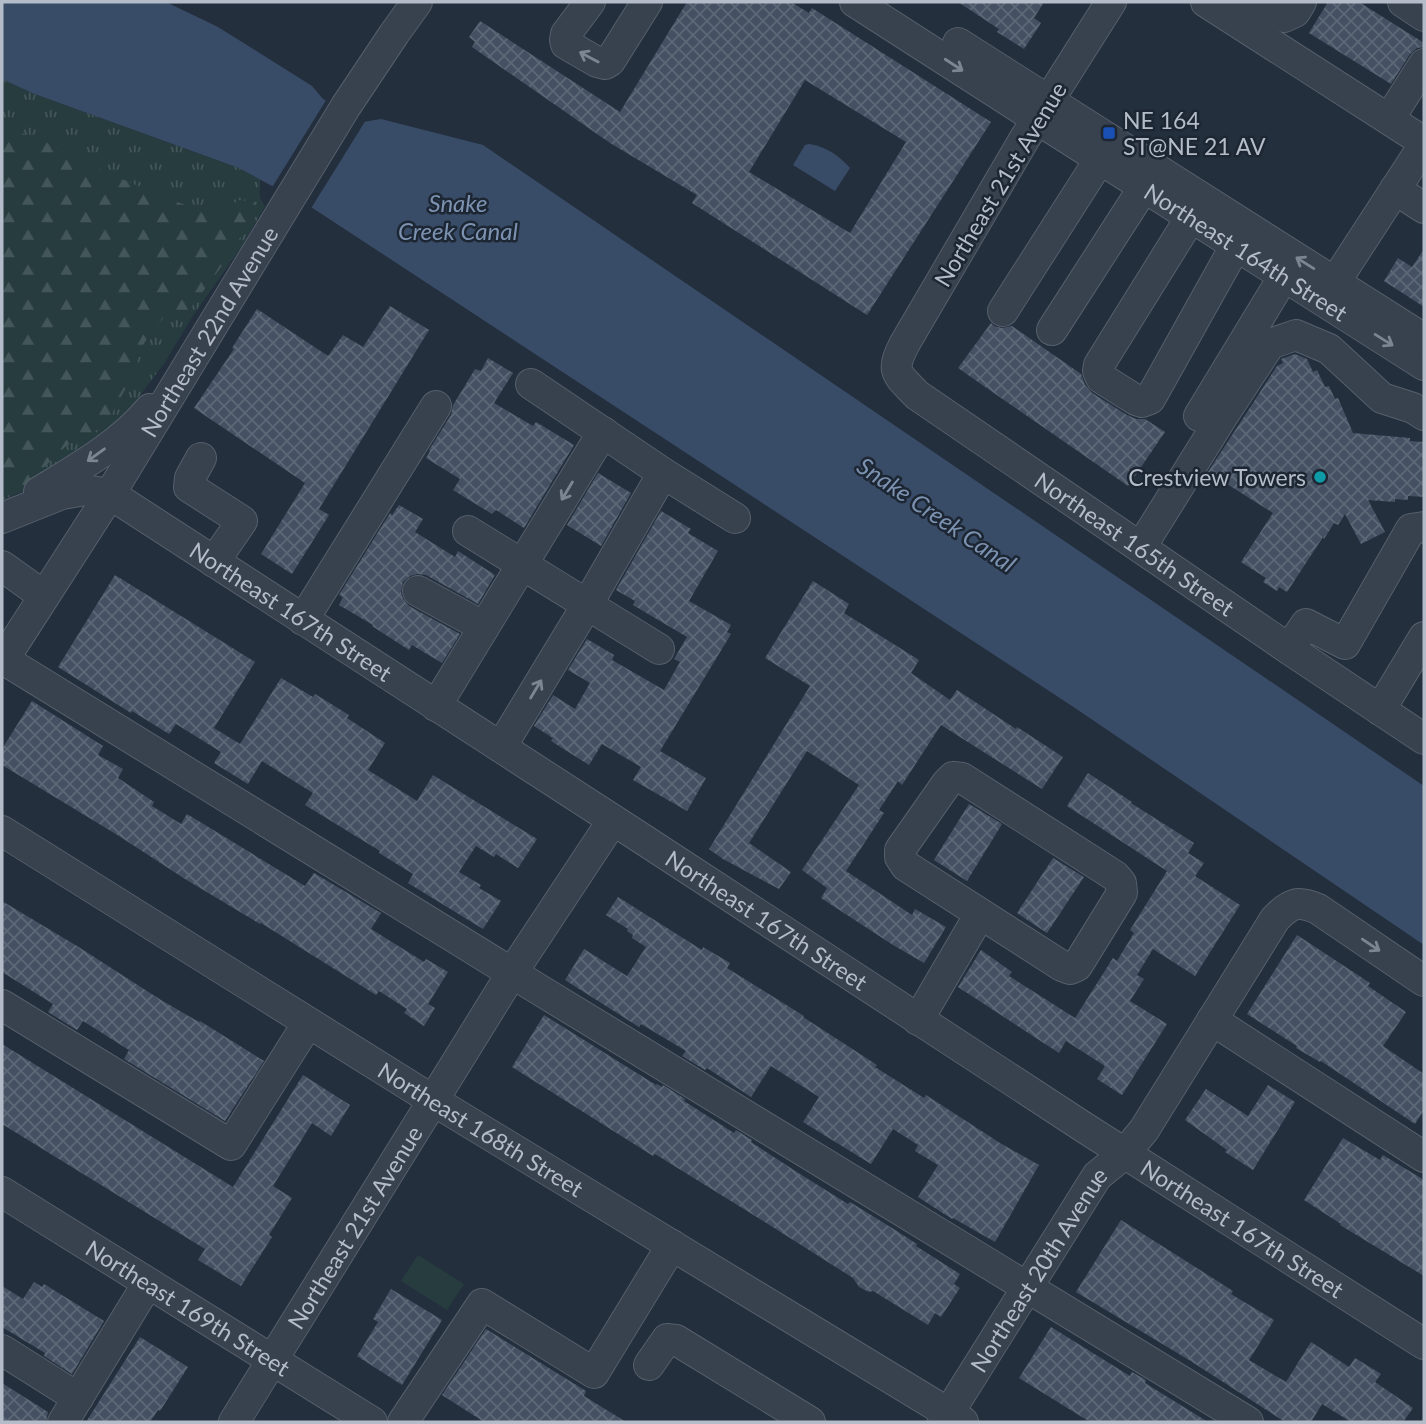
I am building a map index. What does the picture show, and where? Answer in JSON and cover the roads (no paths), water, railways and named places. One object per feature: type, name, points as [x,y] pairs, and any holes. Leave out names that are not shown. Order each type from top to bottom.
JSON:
[{"type":"street","points":[[590,2],[566,34],[565,40],[566,44],[605,64],[610,61],[647,2]]},
{"type":"street","name":"Northeast 164th Street","points":[[856,2],[1042,110],[1240,235],[1335,282],[1424,339]]},
{"type":"street","name":"Northeast 164th Street","points":[[892,2],[1042,110],[1100,159],[1144,187],[1198,209]]},
{"type":"street","name":"Northeast 21st Avenue","points":[[896,369],[895,364],[905,342],[1042,110],[1111,2]]},
{"type":"street","points":[[1206,2],[1424,143],[1335,282]]},
{"type":"street","points":[[1249,2],[1284,17],[1295,12],[1301,2]]},
{"type":"street","points":[[1403,2],[1424,16]]},
{"type":"street","name":"Northeast 22nd Avenue","points":[[3,660],[110,494],[345,106],[394,34],[406,6]]},
{"type":"street","points":[[1388,119],[1424,64]]},
{"type":"street","points":[[1003,311],[1100,159]]},
{"type":"street","points":[[1052,330],[1144,187]]},
{"type":"street","points":[[1395,189],[1424,208]]},
{"type":"street","points":[[1198,209],[1099,365],[1101,378],[1136,400],[1142,402],[1150,399],[1240,235]]},
{"type":"street","name":"Northeast 164th Street","points":[[1240,235],[1284,276],[1424,365]]},
{"type":"street","points":[[1185,439],[1284,276]]},
{"type":"street","points":[[1329,349],[1347,316]]},
{"type":"street","points":[[1141,547],[1270,344],[1296,335],[1329,349],[1382,398],[1413,408],[1424,415]]},
{"type":"street","points":[[2,517],[94,457],[138,423],[195,355]]},
{"type":"street","name":"Northeast 165th Street","points":[[896,369],[917,394],[1424,739]]},
{"type":"street","points":[[531,384],[663,474],[735,518]]},
{"type":"street","points":[[303,620],[436,406]]},
{"type":"street","points":[[436,706],[603,432]]},
{"type":"street","points":[[201,458],[190,478],[189,487],[242,521],[214,562]]},
{"type":"street","points":[[500,747],[663,474]]},
{"type":"street","points":[[2,517],[62,494],[85,490],[110,494]]},
{"type":"street","name":"Northeast 167th Street","points":[[110,494],[1124,1154],[1424,1344]]},
{"type":"street","points":[[1289,649],[1306,624],[1345,644],[1411,529],[1424,527]]},
{"type":"street","points":[[468,531],[659,649]]},
{"type":"street","points":[[2,566],[44,596]]},
{"type":"street","points":[[418,591],[484,627]]},
{"type":"street","points":[[1380,710],[1424,636]]},
{"type":"street","points":[[3,660],[1248,1422]]},
{"type":"street","points":[[954,777],[962,778],[1115,876],[1121,883],[1122,893],[1077,966],[1070,969],[980,915],[906,866],[900,857],[900,850],[954,777]]},
{"type":"street","name":"Northeast 21st Avenue","points":[[234,1422],[512,973],[613,820]]},
{"type":"street","name":"Northeast 168th Street","points":[[2,831],[434,1101],[952,1419]]},
{"type":"street","name":"Northeast 20th Avenue","points":[[952,1419],[1027,1287],[1097,1176],[1124,1154],[1144,1130],[1275,919],[1285,909],[1294,904],[1305,903],[1318,909],[1424,981]]},
{"type":"street","points":[[918,1020],[980,915]]},
{"type":"street","points":[[2,1005],[232,1145],[309,1023]]},
{"type":"street","points":[[1212,1020],[1424,1157]]},
{"type":"street","name":"Northeast 169th Street","points":[[2,1192],[372,1422]]},
{"type":"street","points":[[403,1422],[482,1304],[594,1373],[672,1245]]},
{"type":"street","points":[[2,1350],[71,1410],[148,1283]]},
{"type":"street","points":[[649,1365],[667,1339],[676,1340],[810,1422]]},
{"type":"water","name":"Snake Creek Canal","points":[[2,2],[166,2],[218,27],[312,86],[323,99],[363,122],[381,119],[483,145],[1424,786],[1424,945],[1075,708],[311,207],[239,168],[32,93],[2,79]]},
{"type":"water","points":[[805,145],[832,152],[850,168],[835,191],[793,165]]},
{"type":"place","name":"NE 164 ST@NE 21 AV","points":[[1109,133]]},
{"type":"place","name":"Crestview Towers","points":[[1320,477]]}]
